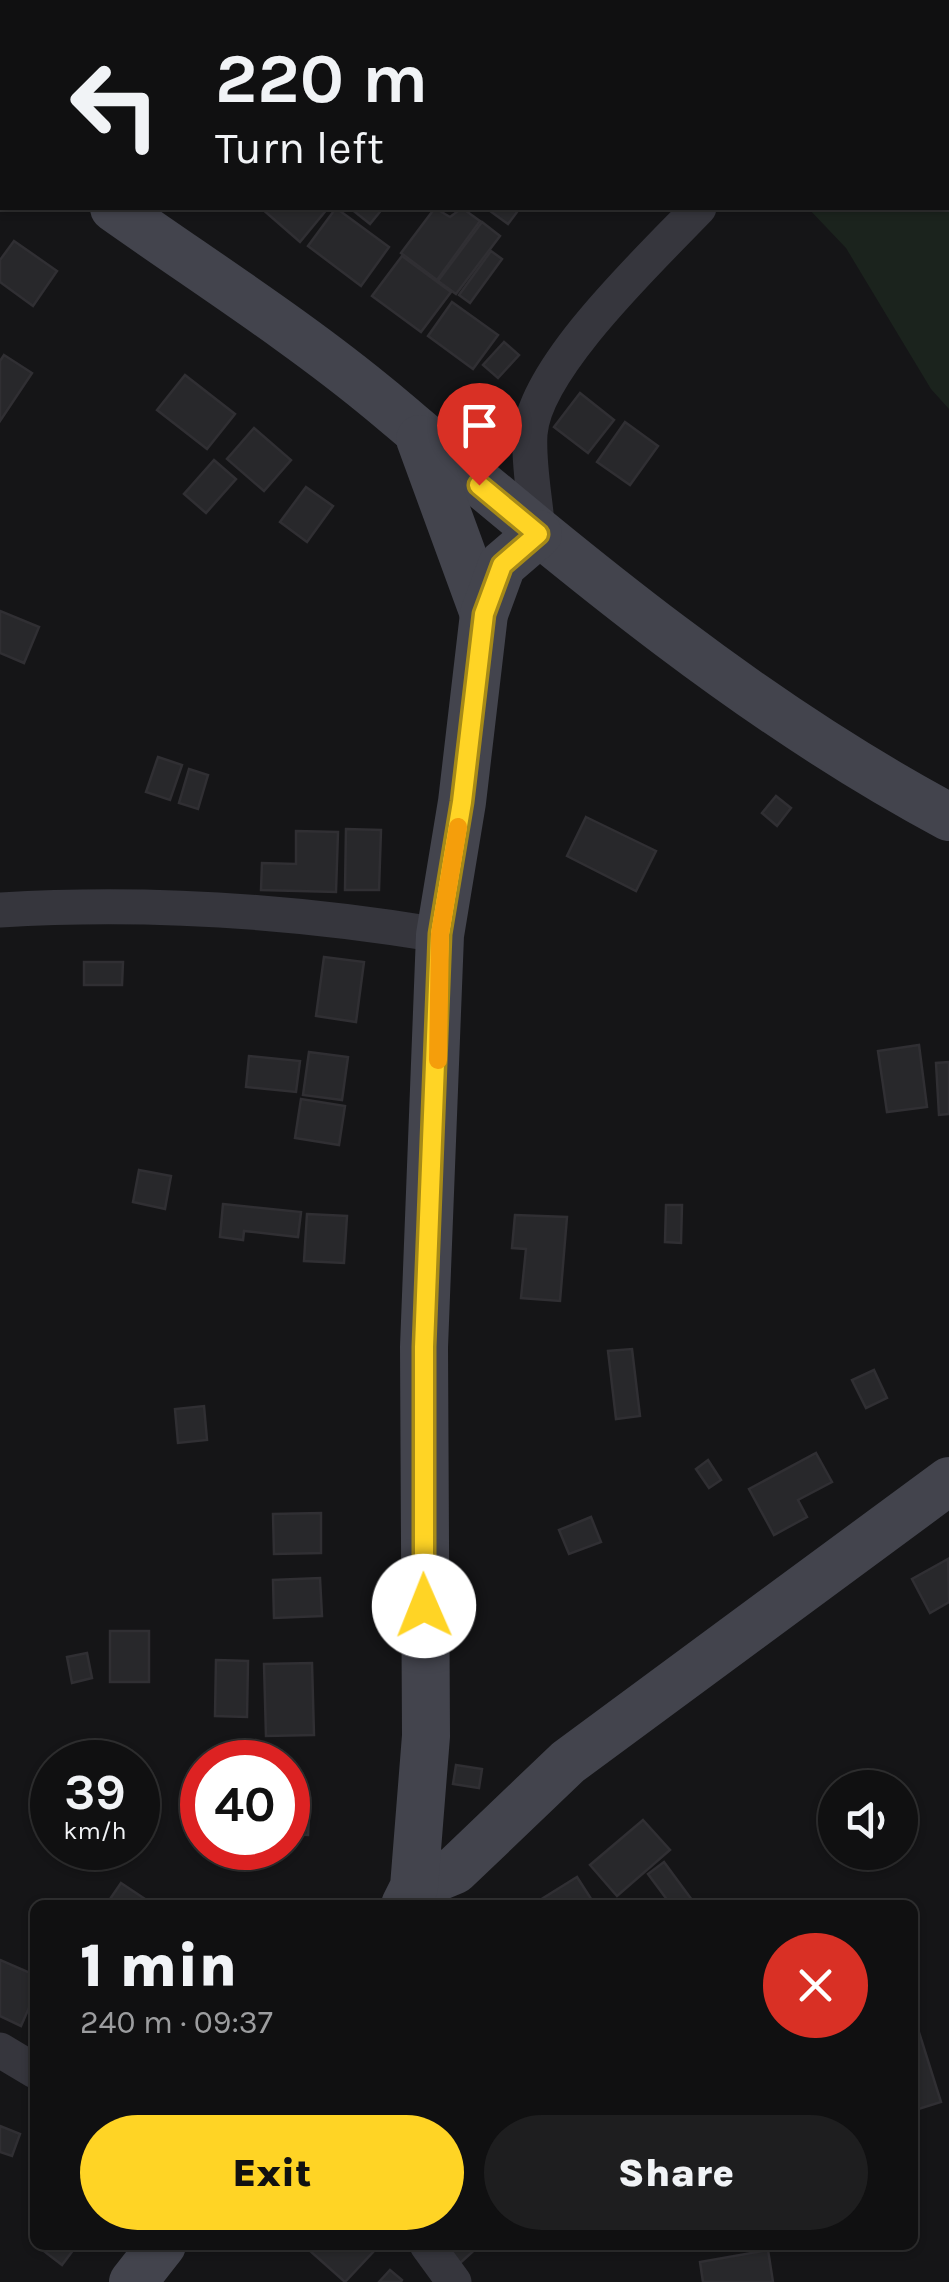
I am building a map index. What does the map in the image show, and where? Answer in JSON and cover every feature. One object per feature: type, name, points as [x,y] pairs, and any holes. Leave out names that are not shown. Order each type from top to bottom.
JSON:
[{"type":"street","points":[[117,210],[384,402],[419,436],[538,534],[706,664],[851,764],[949,817]]},
{"type":"street","points":[[538,534],[530,432],[543,392],[573,347],[697,210]]},
{"type":"street","points":[[419,436],[484,614]]},
{"type":"street","points":[[410,1896],[426,1736],[424,1347],[440,934],[462,802],[484,614],[502,565],[538,534]]},
{"type":"street","points":[[0,910],[204,909],[334,917],[440,934]]},
{"type":"street","points":[[410,1896],[456,1870],[568,1762],[949,1481]]},
{"type":"street","points":[[0,2050],[30,2068]]},
{"type":"street","points":[[133,2282],[158,2250]]},
{"type":"street","points":[[432,2250],[454,2282]]},
{"type":"shaded area","points":[[810,210],[949,210],[949,409],[931,389],[846,248]]},
{"type":"building","points":[[263,210],[326,210],[300,242]]},
{"type":"building","points":[[335,210],[339,210],[389,247],[361,286],[308,246]]},
{"type":"building","points":[[352,210],[381,210],[370,224]]},
{"type":"building","points":[[433,210],[450,217],[465,210],[480,221],[437,280],[401,253]]},
{"type":"building","points":[[489,210],[518,210],[508,224]]},
{"type":"building","points":[[482,222],[500,236],[456,294],[438,281]]},
{"type":"building","points":[[14,241],[57,271],[33,306],[0,282],[0,260]]},
{"type":"building","points":[[491,251],[502,259],[470,303],[459,295]]},
{"type":"building","points":[[402,256],[451,292],[421,332],[372,296]]},
{"type":"building","points":[[452,302],[498,335],[473,369],[428,336]]},
{"type":"building","points":[[504,342],[519,355],[498,378],[483,365]]},
{"type":"building","points":[[4,355],[32,373],[0,421],[0,361]]},
{"type":"building","points":[[185,375],[235,414],[207,449],[157,410]]},
{"type":"building","points":[[580,393],[614,420],[588,453],[554,427]]},
{"type":"building","points":[[625,422],[658,446],[630,485],[597,462]]},
{"type":"building","points":[[254,428],[291,460],[264,491],[227,459]]},
{"type":"building","points":[[214,460],[236,479],[206,513],[184,494]]},
{"type":"building","points":[[306,487],[333,506],[307,542],[280,522]]},
{"type":"building","points":[[0,611],[39,627],[24,663],[0,653]]},
{"type":"building","points":[[158,757],[182,765],[170,800],[146,792]]},
{"type":"building","points":[[189,769],[208,775],[198,809],[179,803]]},
{"type":"building","points":[[776,796],[791,808],[777,826],[762,813]]},
{"type":"building","points":[[586,817],[656,851],[636,891],[567,856]]},
{"type":"building","points":[[346,829],[381,830],[379,890],[345,890]]},
{"type":"building","points":[[296,831],[338,832],[336,892],[261,890],[262,863],[296,864]]},
{"type":"building","points":[[324,957],[364,962],[356,1022],[316,1016]]},
{"type":"building","points":[[84,962],[123,962],[122,985],[84,985]]},
{"type":"building","points":[[919,1045],[927,1107],[887,1112],[878,1051]]},
{"type":"building","points":[[309,1052],[348,1057],[342,1100],[303,1095]]},
{"type":"building","points":[[249,1056],[300,1061],[296,1092],[246,1087]]},
{"type":"building","points":[[949,1062],[949,1114],[939,1115],[936,1063]]},
{"type":"building","points":[[301,1099],[345,1106],[339,1145],[295,1138]]},
{"type":"building","points":[[139,1170],[171,1176],[165,1209],[133,1202]]},
{"type":"building","points":[[223,1204],[301,1212],[298,1237],[244,1231],[243,1240],[220,1237]]},
{"type":"building","points":[[666,1205],[682,1205],[681,1243],[665,1242]]},
{"type":"building","points":[[307,1214],[347,1216],[344,1263],[304,1261]]},
{"type":"building","points":[[515,1215],[567,1217],[560,1301],[521,1298],[526,1249],[512,1248]]},
{"type":"building","points":[[632,1349],[640,1416],[616,1419],[608,1351]]},
{"type":"building","points":[[874,1370],[887,1398],[866,1408],[852,1380]]},
{"type":"building","points":[[204,1406],[207,1440],[178,1443],[175,1409]]},
{"type":"building","points":[[816,1453],[832,1482],[798,1500],[807,1517],[774,1535],[749,1489]]},
{"type":"building","points":[[708,1460],[721,1480],[709,1488],[696,1469]]},
{"type":"building","points":[[321,1513],[321,1553],[274,1554],[273,1514]]},
{"type":"building","points":[[591,1517],[601,1542],[569,1554],[559,1530]]},
{"type":"building","points":[[948,1559],[949,1602],[930,1613],[912,1579]]},
{"type":"building","points":[[320,1578],[322,1616],[274,1618],[273,1580]]},
{"type":"building","points":[[110,1631],[149,1631],[149,1682],[110,1682]]},
{"type":"building","points":[[87,1653],[92,1678],[72,1683],[67,1657]]},
{"type":"building","points":[[216,1660],[248,1661],[247,1717],[215,1716]]},
{"type":"building","points":[[312,1663],[314,1735],[266,1736],[264,1664]]},
{"type":"building","points":[[456,1765],[482,1769],[479,1788],[453,1784]]},
{"type":"building","points":[[643,1820],[670,1850],[617,1896],[590,1865]]},
{"type":"building","points":[[664,1862],[692,1900],[667,1900],[648,1874]]},
{"type":"building","points":[[577,1877],[592,1900],[540,1900]]},
{"type":"building","points":[[121,1883],[146,1900],[109,1900]]},
{"type":"building","points":[[0,1960],[30,1973],[30,2005],[21,2026],[0,2016]]},
{"type":"building","points":[[918,2029],[941,2102],[918,2109]]},
{"type":"building","points":[[0,2126],[20,2134],[12,2156],[0,2152]]},
{"type":"building","points":[[42,2250],[73,2250],[62,2265]]},
{"type":"building","points":[[309,2250],[373,2252],[345,2282]]},
{"type":"building","points":[[447,2250],[474,2250],[459,2264]]},
{"type":"building","points":[[768,2250],[773,2282],[703,2282],[700,2262]]},
{"type":"building","points":[[390,2270],[401,2282],[379,2282]]},
{"type":"slow traffic","points":[[438,1060],[440,934],[458,827]]},
{"type":"route","points":[[424,1606],[424,1347],[441,1002],[440,934],[462,802],[484,614],[502,565],[538,534],[479,485]]}]
